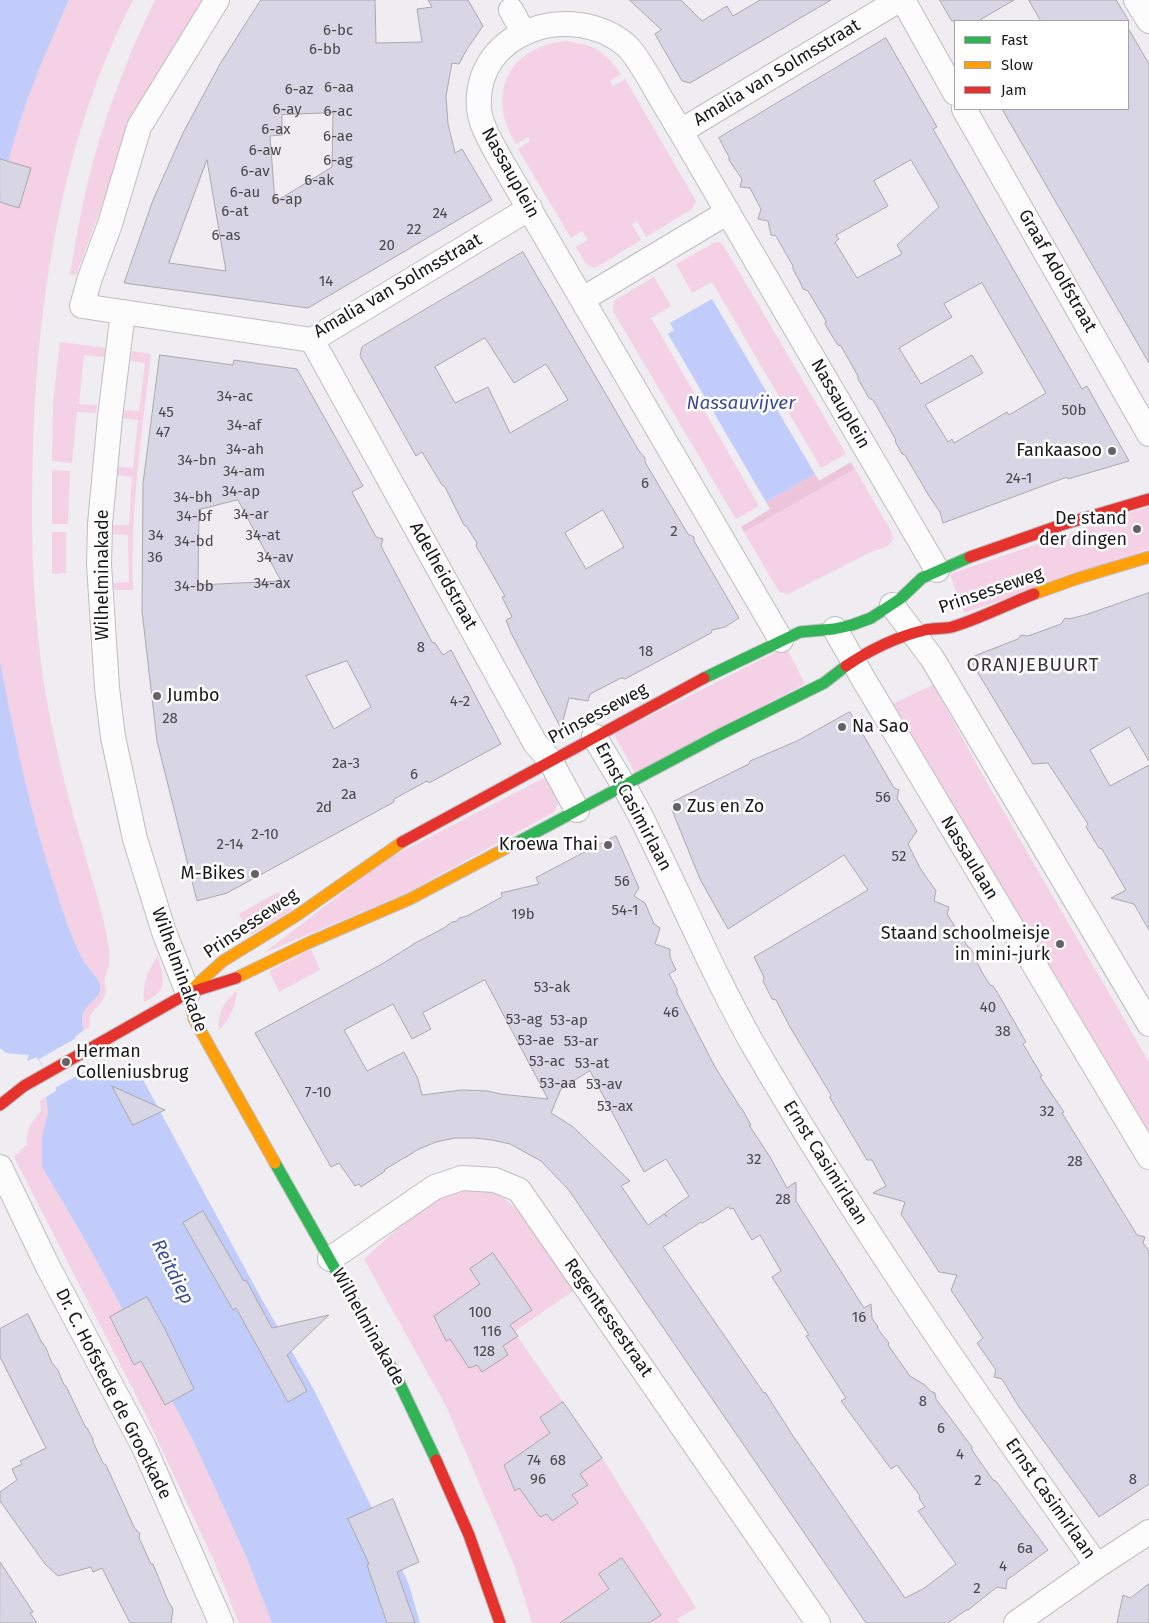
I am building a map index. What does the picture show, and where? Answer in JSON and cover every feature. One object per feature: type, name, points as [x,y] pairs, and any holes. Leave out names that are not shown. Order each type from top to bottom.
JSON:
[{"type":"street","name":"Amalia van Solmsstraat","points":[[217,0],[139,127],[110,224],[82,306],[312,340],[530,208]]},
{"type":"street","name":"Amalia van Solmsstraat","points":[[681,131],[898,0]]},
{"type":"street","points":[[902,0],[954,91]]},
{"type":"street","points":[[1136,0],[1149,21]]},
{"type":"street","name":"Nassauplein","points":[[781,640],[483,126],[479,111],[481,80],[493,54],[517,20],[543,21],[568,18],[583,20],[614,34],[638,60],[937,570]]},
{"type":"street","name":"Graaf Adolfstraat","points":[[965,110],[1149,434]]},
{"type":"street","points":[[583,299],[728,212]]},
{"type":"street","name":"Wilhelminakade","points":[[124,312],[110,417],[100,524],[100,580],[107,688],[113,737],[135,839],[164,932],[188,993],[194,1018],[396,1376],[427,1439],[469,1535],[500,1623]]},
{"type":"street","name":"Adelheidstraat","points":[[312,340],[535,744],[550,760],[577,810]]},
{"type":"street","name":"Prinsesseweg","points":[[188,993],[222,961],[296,916],[396,845],[686,687],[800,632],[835,629],[871,618],[892,605],[922,578],[937,570],[1001,545],[1149,499]]},
{"type":"street","name":"Prinsesseweg","points":[[188,993],[233,979],[308,943],[410,900],[719,735],[824,683],[853,661],[884,643],[928,629],[951,628],[1018,600],[1079,578],[1149,557]]},
{"type":"street","points":[[892,605],[936,665],[1149,1024]]},
{"type":"street","name":"Nassaulaan","points":[[835,629],[1149,1157]]},
{"type":"street","name":"Ernst Casimirlaan","points":[[594,736],[646,826],[725,992],[754,1047],[850,1206],[944,1347],[1097,1566]]},
{"type":"street","points":[[0,1105],[24,1086],[188,993]]},
{"type":"street","name":"Dr. C. Hofstede de Grootkade","points":[[0,1167],[48,1267],[144,1447],[221,1623]]},
{"type":"street","name":"Regentessestraat","points":[[330,1259],[435,1187],[462,1178],[495,1180],[519,1190],[818,1623]]},
{"type":"street","points":[[1016,1623],[1149,1532]]},
{"type":"shaded area","points":[[69,0],[133,0],[108,53],[88,107],[71,163],[58,220],[40,337],[33,452],[34,583],[39,648],[56,747],[101,912],[109,952],[109,966],[105,977],[105,995],[90,1017],[90,1027],[84,1030],[83,1014],[98,995],[100,984],[83,960],[76,945],[65,918],[39,836],[24,778],[0,661],[0,203],[11,150],[19,125],[37,74]]},
{"type":"shaded area","points":[[155,0],[206,0],[135,123],[76,275],[70,274],[88,183],[103,129],[132,50]]},
{"type":"shaded area","points":[[567,41],[592,47],[615,66],[621,74],[610,81],[613,86],[625,79],[696,201],[692,209],[646,237],[637,221],[632,224],[641,240],[595,268],[587,265],[576,247],[588,240],[582,231],[571,238],[518,149],[530,141],[528,137],[516,144],[507,125],[503,108],[503,91],[508,76],[517,63],[530,52],[547,45]]},
{"type":"shaded area","points":[[716,242],[720,242],[725,248],[846,454],[821,468],[712,282],[692,293],[676,264]]},
{"type":"shaded area","points":[[654,277],[671,306],[651,318],[759,506],[736,519],[613,311],[615,300]]},
{"type":"shaded area","points":[[60,342],[107,348],[105,357],[84,355],[79,404],[97,405],[96,413],[77,412],[72,463],[52,461],[53,402]]},
{"type":"shaded area","points":[[132,351],[151,354],[135,501],[133,590],[114,590],[113,583],[129,582],[128,535],[113,534],[113,525],[129,525],[132,477],[117,475],[118,467],[133,468],[138,420],[123,418],[124,410],[139,411],[145,363],[131,361]]},
{"type":"shaded area","points":[[851,462],[855,469],[744,532],[741,527],[770,509],[766,502],[815,474],[819,481]]},
{"type":"shaded area","points":[[855,469],[891,531],[893,539],[888,546],[871,552],[788,594],[779,592],[744,532]]},
{"type":"shaded area","points":[[52,470],[70,471],[68,524],[52,524]]},
{"type":"shaded area","points":[[1149,506],[1149,549],[964,613],[950,574]]},
{"type":"shaded area","points":[[52,532],[66,532],[66,573],[52,574]]},
{"type":"shaded area","points":[[786,647],[805,684],[635,773],[614,734]]},
{"type":"shaded area","points":[[933,685],[990,788],[1149,1062],[1149,1135],[890,705]]},
{"type":"shaded area","points":[[544,778],[553,784],[558,792],[557,807],[554,812],[407,893],[264,953],[385,860]]},
{"type":"shaded area","points":[[278,892],[292,910],[251,935],[239,914]]},
{"type":"shaded area","points":[[311,949],[320,970],[279,992],[269,971]]},
{"type":"shaded area","points":[[158,956],[163,983],[158,993],[144,1002],[146,977]]},
{"type":"shaded area","points":[[237,991],[231,1013],[219,1030],[219,1018],[222,1008]]},
{"type":"shaded area","points":[[46,1097],[48,1113],[42,1136],[42,1167],[84,1238],[192,1438],[246,1556],[272,1623],[239,1623],[215,1563],[144,1411],[14,1157],[27,1144],[30,1126],[41,1111],[40,1101]]},
{"type":"shaded area","points":[[464,1190],[490,1192],[509,1202],[529,1224],[573,1291],[514,1332],[603,1459],[696,1608],[677,1619],[679,1623],[532,1623],[514,1565],[446,1406],[364,1259],[425,1204]]},
{"type":"water","points":[[0,0],[69,0],[37,74],[19,125],[11,150],[0,203]]},
{"type":"water","name":"Nassauvijver","points":[[712,299],[815,474],[766,502],[668,334],[674,330],[670,323]]},
{"type":"water","name":"Reitdiep","points":[[0,661],[24,778],[39,836],[65,918],[76,945],[83,960],[100,984],[98,995],[83,1014],[84,1030],[75,1037],[93,1068],[104,1063],[114,1070],[131,1072],[141,1076],[261,1298],[313,1388],[401,1567],[409,1585],[420,1623],[272,1623],[246,1556],[192,1438],[84,1238],[42,1167],[42,1136],[48,1113],[46,1097],[56,1091],[56,1089],[37,1057],[27,1061],[29,1055],[6,1053],[0,1048]]},
{"type":"pier","name":"Herman Colleniusbrug","points":[[78,1037],[94,1066],[55,1088],[39,1059]]},
{"type":"building","points":[[261,0],[375,0],[376,43],[422,42],[417,9],[432,7],[428,0],[468,0],[483,26],[459,64],[452,63],[446,96],[448,124],[455,153],[462,149],[492,200],[308,308],[124,283],[153,200],[183,133],[220,64]],"holes":[[[333,113],[332,167],[275,202],[270,136],[282,135],[282,115]],[[207,160],[226,271],[169,263]]]},
{"type":"building","points":[[630,0],[681,0],[702,21],[727,6],[733,16],[760,0],[831,0],[690,83],[682,81],[655,34],[661,30]]},
{"type":"building","points":[[940,0],[1014,0],[980,20],[952,21]]},
{"type":"building","points":[[1029,0],[1116,0],[1128,20],[1040,20]]},
{"type":"building","points":[[1129,30],[1149,64],[1149,363],[1003,110],[1129,110]]},
{"type":"building","points":[[886,38],[937,127],[933,129],[1082,389],[1087,386],[1129,461],[1068,479],[1067,477],[943,523],[940,512],[905,455],[902,454],[896,440],[873,400],[869,398],[841,346],[838,345],[829,331],[825,324],[826,321],[808,291],[803,289],[793,266],[776,236],[771,235],[768,221],[758,219],[761,209],[750,188],[740,187],[742,179],[729,160],[719,138]],"holes":[[[911,160],[939,207],[897,245],[902,254],[857,278],[835,242],[839,239],[836,235],[888,206],[874,181]],[[982,283],[1046,393],[1009,415],[1007,412],[954,443],[952,439],[948,442],[925,405],[983,373],[972,355],[921,384],[899,348],[952,317],[944,304]]]},
{"type":"building","points":[[0,159],[31,168],[19,208],[0,202]]},
{"type":"building","points":[[523,252],[639,451],[645,458],[645,462],[665,496],[688,534],[694,537],[694,541],[739,618],[725,627],[712,630],[711,633],[625,679],[621,678],[590,694],[588,701],[569,698],[561,728],[511,633],[506,620],[512,617],[502,597],[505,596],[476,546],[477,543],[464,525],[445,487],[422,452],[416,456],[360,356],[362,347]],"holes":[[[485,338],[514,383],[546,364],[568,400],[510,433],[488,387],[455,403],[435,367]],[[603,510],[624,547],[586,569],[565,533]]]},
{"type":"building","points":[[160,355],[233,365],[234,360],[297,369],[363,486],[352,492],[376,537],[383,539],[381,546],[432,642],[435,643],[443,655],[451,650],[501,744],[429,783],[427,781],[394,799],[394,802],[227,893],[197,901],[157,741],[142,611],[143,484]],"holes":[[[238,500],[281,581],[198,585],[199,510]],[[347,661],[371,707],[334,729],[306,676]]]},
{"type":"building","points":[[1149,593],[1149,761],[1129,727],[1090,750],[1110,786],[1149,765],[1149,930],[1134,904],[1111,898],[1126,890],[1102,849],[1099,848],[1086,827],[1088,824],[1048,763],[1033,764],[969,658],[1018,639],[1021,635],[1028,636],[1061,624],[1065,618],[1069,619],[1085,615]]},
{"type":"building","points":[[850,712],[894,788],[899,790],[897,798],[917,831],[908,844],[920,868],[936,891],[934,901],[949,907],[947,914],[977,958],[976,961],[982,972],[997,992],[1026,1042],[1023,1044],[1042,1076],[1040,1077],[1064,1112],[1062,1113],[1137,1235],[1145,1237],[1143,1243],[1149,1251],[1149,1484],[1099,1517],[1019,1407],[1002,1379],[994,1377],[996,1370],[977,1343],[983,1338],[951,1290],[957,1275],[939,1272],[901,1214],[905,1202],[873,1193],[886,1186],[872,1160],[867,1160],[830,1098],[831,1095],[776,1000],[772,999],[754,957],[868,890],[844,855],[728,929],[700,879],[672,810],[674,801],[749,764],[750,761],[797,741]]},
{"type":"building","points":[[616,836],[639,888],[634,896],[645,903],[654,924],[660,928],[655,944],[670,949],[670,957],[676,970],[669,974],[677,989],[677,993],[715,1067],[742,1109],[751,1125],[749,1125],[787,1188],[796,1182],[796,1201],[864,1308],[871,1304],[872,1318],[889,1343],[888,1345],[910,1376],[935,1393],[936,1399],[972,1447],[972,1450],[993,1480],[996,1481],[1048,1550],[1007,1580],[1006,1589],[997,1587],[948,1623],[866,1623],[568,1189],[541,1161],[510,1144],[474,1138],[455,1138],[436,1142],[419,1149],[384,1170],[361,1187],[359,1184],[355,1186],[339,1163],[331,1167],[255,1033],[382,964],[417,942],[457,921],[459,918],[467,916],[502,897],[501,893],[539,884],[536,878]],"holes":[[[485,980],[548,1099],[488,1091],[462,1090],[422,1095],[418,1079],[404,1052],[367,1071],[344,1030],[393,1004],[412,1039],[431,1029],[423,1013]],[[590,1071],[644,1172],[666,1159],[689,1196],[665,1213],[667,1217],[664,1214],[648,1225],[621,1186],[630,1181],[572,1126],[551,1113],[561,1089]],[[729,1207],[730,1209],[733,1208],[752,1240],[760,1235],[781,1271],[772,1277],[809,1335],[806,1336],[846,1398],[841,1401],[891,1469],[897,1465],[920,1496],[919,1498],[925,1507],[918,1511],[956,1564],[923,1589],[905,1598],[793,1436],[765,1392],[663,1247]]]},
{"type":"building","points":[[112,1086],[165,1110],[133,1125]]},
{"type":"building","points":[[203,1211],[244,1281],[246,1280],[272,1328],[329,1315],[287,1355],[307,1391],[288,1402],[236,1308],[233,1310],[183,1223]]},
{"type":"building","points":[[493,1253],[532,1310],[510,1325],[518,1336],[503,1346],[508,1355],[482,1372],[477,1365],[469,1368],[450,1339],[446,1341],[434,1316],[480,1284],[470,1269]]},
{"type":"building","points":[[147,1297],[194,1389],[165,1405],[141,1361],[134,1365],[110,1317]]},
{"type":"building","points":[[28,1314],[93,1439],[103,1463],[106,1465],[134,1527],[140,1534],[139,1538],[173,1609],[171,1623],[130,1623],[102,1568],[93,1572],[91,1567],[58,1576],[45,1564],[0,1501],[0,1492],[17,1480],[12,1469],[22,1464],[20,1461],[46,1448],[0,1357],[0,1329]]},
{"type":"building","points":[[563,1402],[602,1458],[580,1474],[588,1485],[572,1495],[578,1503],[552,1521],[547,1514],[540,1517],[519,1488],[515,1491],[504,1465],[550,1433],[540,1418]]},
{"type":"building","points":[[393,1499],[419,1562],[397,1572],[415,1623],[387,1623],[367,1565],[369,1564],[348,1519]]},
{"type":"building","points":[[622,1558],[661,1615],[649,1623],[560,1623],[609,1589],[599,1574]]},
{"type":"building","points":[[0,1562],[33,1612],[30,1613],[37,1623],[0,1623]]},
{"type":"building","points":[[1149,1584],[1149,1623],[1117,1623],[1123,1595],[1130,1598]]},
{"type":"traffic: fast","points":[[704,678],[800,632],[834,629],[871,618],[900,599],[922,578],[970,557]]},
{"type":"traffic: fast","points":[[512,845],[719,735],[824,683],[846,666]]},
{"type":"traffic: fast","points":[[275,1163],[396,1376],[436,1460]]},
{"type":"traffic: slow","points":[[1034,594],[1149,557]]},
{"type":"traffic: slow","points":[[193,988],[223,961],[296,916],[402,842]]},
{"type":"traffic: slow","points":[[236,978],[308,943],[410,899],[512,845]]},
{"type":"traffic: slow","points":[[188,993],[194,1019],[275,1163]]},
{"type":"traffic: jam","points":[[970,557],[1061,525],[1149,499]]},
{"type":"traffic: jam","points":[[846,666],[874,649],[894,640],[925,630],[949,628],[962,624],[1034,594]]},
{"type":"traffic: jam","points":[[402,842],[704,678]]},
{"type":"traffic: jam","points":[[0,1105],[24,1086],[188,993],[236,978]]},
{"type":"traffic: jam","points":[[436,1460],[469,1535],[500,1623]]},
{"type":"place","name":"Fankaasoo","points":[[1112,451]]},
{"type":"place","name":"De stand der dingen","points":[[1137,529]]},
{"type":"place","name":"Jumbo","points":[[157,696]]},
{"type":"place","name":"Na Sao","points":[[842,727]]},
{"type":"place","name":"Zus en Zo","points":[[677,807]]},
{"type":"place","name":"Kroewa Thai","points":[[608,845]]},
{"type":"place","name":"M-Bikes","points":[[255,874]]},
{"type":"place","name":"Staand schoolmeisje in mini-jurk","points":[[1060,944]]},
{"type":"place","name":"Herman Colleniusbrug","points":[[66,1062]]},
{"type":"district","name":"ORANJEBUURT","points":[[1033,666]]}]
